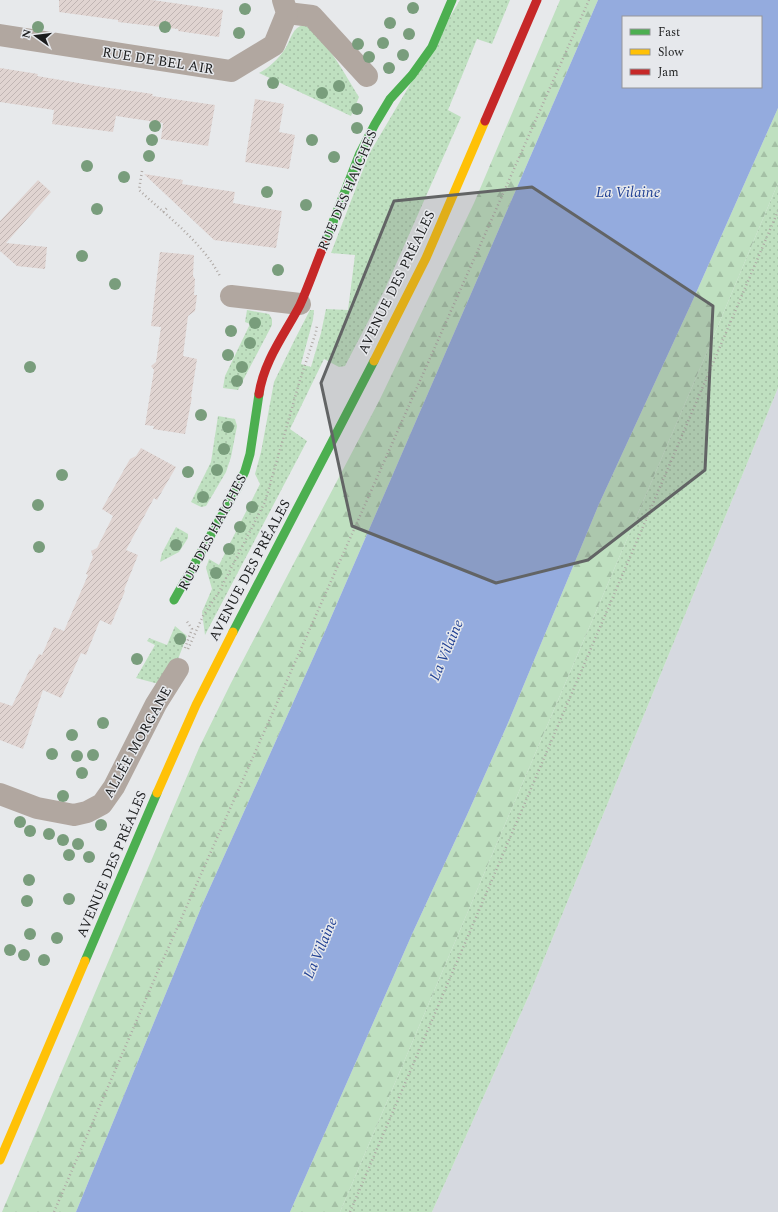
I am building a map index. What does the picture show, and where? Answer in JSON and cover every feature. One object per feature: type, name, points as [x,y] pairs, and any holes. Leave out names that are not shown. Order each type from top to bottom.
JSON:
[{"type":"main road","name":"RUE DES HAICHES","points":[[174,600],[245,471],[250,454],[260,388],[265,371],[270,358],[300,304],[360,153],[390,99],[412,75],[432,47],[452,0]]},
{"type":"main road","name":"AVENUE DES PRÉALES","points":[[0,1160],[134,844],[196,705],[354,401],[426,258],[537,0]]},
{"type":"street","name":"RUE DE BEL AIR","points":[[0,35],[231,71],[274,45],[285,6],[312,16],[367,76]]},
{"type":"street","points":[[231,296],[300,304]]},
{"type":"street","name":"ALLÉE MORGANE","points":[[0,794],[37,808],[74,815],[87,812],[102,804],[114,787],[156,704],[178,669]]},
{"type":"path","points":[[54,1212],[165,957],[589,0]]},
{"type":"path","points":[[142,171],[139,190],[195,242],[212,262],[231,296]]},
{"type":"path","points":[[163,212],[167,208]]},
{"type":"path","points":[[350,1212],[778,211]]},
{"type":"path","points":[[178,669],[264,502],[300,380],[316,332],[318,320]]},
{"type":"path","points":[[174,600],[192,629],[178,669]]},
{"type":"highlighted area","points":[[532,187],[713,306],[705,470],[588,560],[496,583],[352,526],[321,383],[394,201]]},
{"type":"shaded area","points":[[778,388],[778,1212],[432,1212],[530,993]]},
{"type":"green space","points":[[460,0],[510,0],[492,44],[477,39],[448,110],[461,117],[385,289],[345,366],[339,367],[324,359],[290,429],[307,441],[205,635],[202,612],[212,589],[206,568],[209,559],[219,565],[260,484],[255,474],[261,452],[274,382],[310,310],[314,310],[313,320],[301,364],[311,367],[326,309],[348,310],[355,255],[331,253],[369,154]]},
{"type":"green space","points":[[560,0],[598,0],[323,636],[203,903],[76,1212],[2,1212],[199,748],[231,683],[380,399],[474,203]]},
{"type":"green space","points":[[304,25],[319,36],[342,68],[359,97],[351,116],[259,73],[277,59],[285,49],[294,31],[300,26]]},
{"type":"green space","points":[[778,108],[778,183],[340,1212],[290,1212],[413,932],[508,723],[599,504],[692,302]]},
{"type":"green space","points":[[778,183],[778,388],[530,993],[432,1212],[340,1212],[704,359]]},
{"type":"green space","points":[[247,310],[269,314],[272,319],[272,325],[238,390],[223,388],[225,376],[250,324],[245,322]]},
{"type":"green space","points":[[218,416],[235,419],[237,426],[231,457],[226,472],[206,506],[201,507],[191,502],[211,462]]},
{"type":"green space","points":[[176,527],[188,534],[188,538],[179,552],[160,562],[162,553]]},
{"type":"green space","points":[[175,626],[187,636],[178,659],[163,683],[155,683],[136,678],[155,645],[147,641],[149,638],[167,645]]},
{"type":"water","name":"La Vilaine","points":[[598,0],[778,0],[778,108],[692,302],[599,504],[508,723],[413,932],[290,1212],[76,1212],[203,903],[323,636]]},
{"type":"building","points":[[59,0],[152,0],[223,10],[219,37],[178,31],[178,29],[118,22],[118,20],[59,12]]},
{"type":"building","points":[[0,68],[38,74],[37,76],[153,94],[152,96],[215,105],[208,146],[161,139],[163,123],[116,116],[113,132],[52,124],[54,110],[0,102]]},
{"type":"building","points":[[255,99],[284,104],[279,132],[295,135],[289,169],[245,162]]},
{"type":"building","points":[[144,174],[183,180],[182,184],[235,192],[233,203],[282,211],[276,248],[214,240]]},
{"type":"building","points":[[38,180],[51,192],[6,243],[47,247],[45,269],[17,266],[0,251],[0,221]]},
{"type":"building","points":[[160,252],[194,255],[194,295],[197,295],[195,311],[188,316],[183,356],[197,359],[185,434],[153,429],[154,426],[145,425],[154,370],[151,366],[156,362],[161,327],[151,326]]},
{"type":"building","points":[[141,448],[176,467],[157,500],[154,498],[126,550],[138,555],[111,625],[100,620],[86,655],[81,653],[61,698],[43,690],[23,749],[0,740],[0,702],[12,706],[30,669],[31,670],[39,654],[42,655],[54,627],[64,631],[88,575],[86,574],[93,557],[91,551],[97,548],[113,516],[102,509],[130,459],[136,456]]},
{"type":"traffic: fast","points":[[324,245],[360,153],[375,124],[390,99],[412,75],[432,47],[452,0]]},
{"type":"traffic: fast","points":[[233,632],[374,361]]},
{"type":"traffic: fast","points":[[174,600],[238,487],[245,471],[250,454],[259,394]]},
{"type":"traffic: fast","points":[[85,961],[157,793]]},
{"type":"traffic: slow","points":[[374,361],[426,258],[485,121]]},
{"type":"traffic: slow","points":[[157,793],[196,705],[233,632]]},
{"type":"traffic: slow","points":[[0,1160],[85,961]]},
{"type":"traffic: jam","points":[[485,121],[537,0]]},
{"type":"traffic: jam","points":[[259,394],[265,370],[300,305],[324,245]]}]
